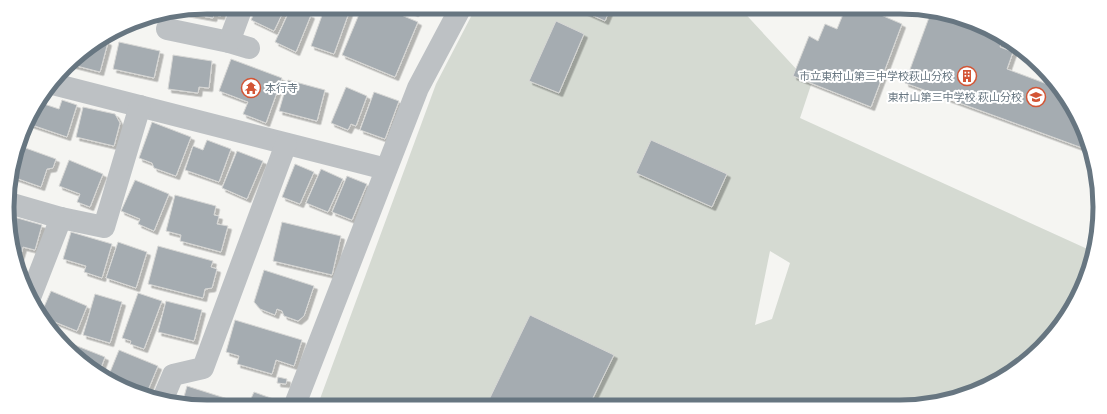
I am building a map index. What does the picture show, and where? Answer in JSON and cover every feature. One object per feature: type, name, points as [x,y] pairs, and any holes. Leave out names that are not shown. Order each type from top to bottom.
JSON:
[{"type":"street","points":[[167,29],[239,45],[241,14]]},
{"type":"street","points":[[297,400],[418,88],[457,14]]},
{"type":"street","points":[[58,85],[386,169]]},
{"type":"street","points":[[14,204],[61,218],[104,227],[140,106]]},
{"type":"street","points":[[165,395],[173,375],[203,368],[286,144]]},
{"type":"street","points":[[33,290],[61,218]]},
{"type":"shaded area","points":[[472,14],[745,14],[811,85],[800,118],[1088,249],[1083,269],[1067,304],[1045,334],[1027,352],[1007,367],[985,380],[962,390],[938,396],[913,400],[320,400],[436,84]],"holes":[[[770,251],[790,263],[772,319],[755,325]]]},
{"type":"building","points":[[192,14],[221,14],[221,16],[214,15],[213,18]]},
{"type":"building","points":[[254,14],[282,14],[274,31],[251,20]]},
{"type":"building","points":[[288,14],[311,15],[296,52],[275,42]]},
{"type":"building","points":[[322,14],[348,14],[334,54],[311,46]]},
{"type":"building","points":[[359,14],[399,14],[418,22],[395,77],[342,55]]},
{"type":"building","points":[[590,14],[608,14],[605,21]]},
{"type":"building","points":[[843,14],[881,14],[902,24],[871,107],[793,76],[809,36],[818,41],[825,24],[837,29]]},
{"type":"building","name":"市立東村山第三中学校萩山分校","points":[[929,17],[962,24],[997,40],[1001,43],[1000,47],[1013,52],[1007,69],[1049,85],[1067,111],[1084,148],[905,83]]},
{"type":"building","points":[[556,21],[584,34],[559,93],[529,81]]},
{"type":"building","points":[[107,42],[108,42],[100,72],[76,66]]},
{"type":"building","points":[[119,42],[160,51],[154,78],[113,69]]},
{"type":"building","points":[[173,55],[212,61],[209,88],[199,87],[198,93],[168,89]]},
{"type":"building","points":[[231,59],[282,78],[266,123],[243,114],[248,102],[219,91]]},
{"type":"building","points":[[288,80],[325,90],[317,121],[279,111]]},
{"type":"building","points":[[346,87],[367,96],[356,126],[351,124],[348,130],[331,123]]},
{"type":"building","points":[[374,92],[399,101],[385,139],[360,130]]},
{"type":"building","points":[[62,100],[77,105],[67,137],[33,125],[44,104],[59,109]]},
{"type":"building","points":[[83,107],[115,114],[120,123],[114,146],[76,137]]},
{"type":"building","points":[[152,122],[191,137],[176,176],[154,168],[152,163],[139,158]]},
{"type":"building","points":[[207,140],[231,149],[219,182],[185,170],[193,146],[203,150]]},
{"type":"building","points":[[651,140],[727,174],[712,207],[636,173]]},
{"type":"building","points":[[23,147],[56,159],[53,168],[47,169],[41,187],[17,178]]},
{"type":"building","points":[[237,151],[263,161],[247,199],[222,188]]},
{"type":"building","points":[[69,160],[103,174],[90,207],[77,202],[80,194],[59,186]]},
{"type":"building","points":[[295,164],[314,172],[300,204],[282,197]]},
{"type":"building","points":[[321,169],[343,179],[328,212],[306,203]]},
{"type":"building","points":[[347,176],[367,184],[352,220],[332,212]]},
{"type":"building","points":[[135,180],[169,194],[154,231],[138,224],[140,219],[121,211]]},
{"type":"building","points":[[175,195],[216,206],[214,215],[219,216],[217,224],[228,226],[221,252],[180,241],[181,235],[166,231]]},
{"type":"building","points":[[14,217],[42,225],[35,250],[23,247],[21,255]]},
{"type":"building","points":[[282,222],[341,236],[332,275],[273,261]]},
{"type":"building","points":[[71,232],[112,244],[102,278],[84,272],[86,266],[63,259]]},
{"type":"building","points":[[118,242],[147,252],[136,288],[106,278]]},
{"type":"building","points":[[158,246],[213,261],[211,267],[217,269],[212,288],[205,289],[203,298],[148,284]]},
{"type":"building","points":[[264,270],[314,286],[304,316],[298,321],[284,316],[282,311],[277,309],[275,315],[260,309],[254,302]]},
{"type":"building","points":[[51,291],[87,306],[77,331],[52,321],[43,309]]},
{"type":"building","points":[[138,293],[162,301],[144,349],[130,344],[131,341],[122,338]]},
{"type":"building","points":[[95,294],[122,302],[110,343],[83,335]]},
{"type":"building","points":[[166,301],[202,310],[194,341],[158,332]]},
{"type":"building","points":[[530,315],[614,355],[592,400],[489,400]]},
{"type":"building","points":[[235,320],[302,340],[294,366],[276,360],[272,374],[237,364],[239,356],[226,352]]},
{"type":"building","points":[[72,344],[105,357],[101,368]]},
{"type":"building","points":[[119,350],[158,366],[148,391],[109,374]]},
{"type":"building","points":[[278,377],[287,379],[286,384],[277,383]]},
{"type":"building","points":[[187,386],[228,399],[194,400],[184,398]]},
{"type":"building","points":[[254,392],[276,400],[250,400]]},
{"type":"place","name":"市立東村山第三中学校萩山分校","points":[[967,76]]},
{"type":"place","name":"本行寺","points":[[251,88]]},
{"type":"place","name":"東村山第三中学校 萩山分校","points":[[1036,97]]}]
